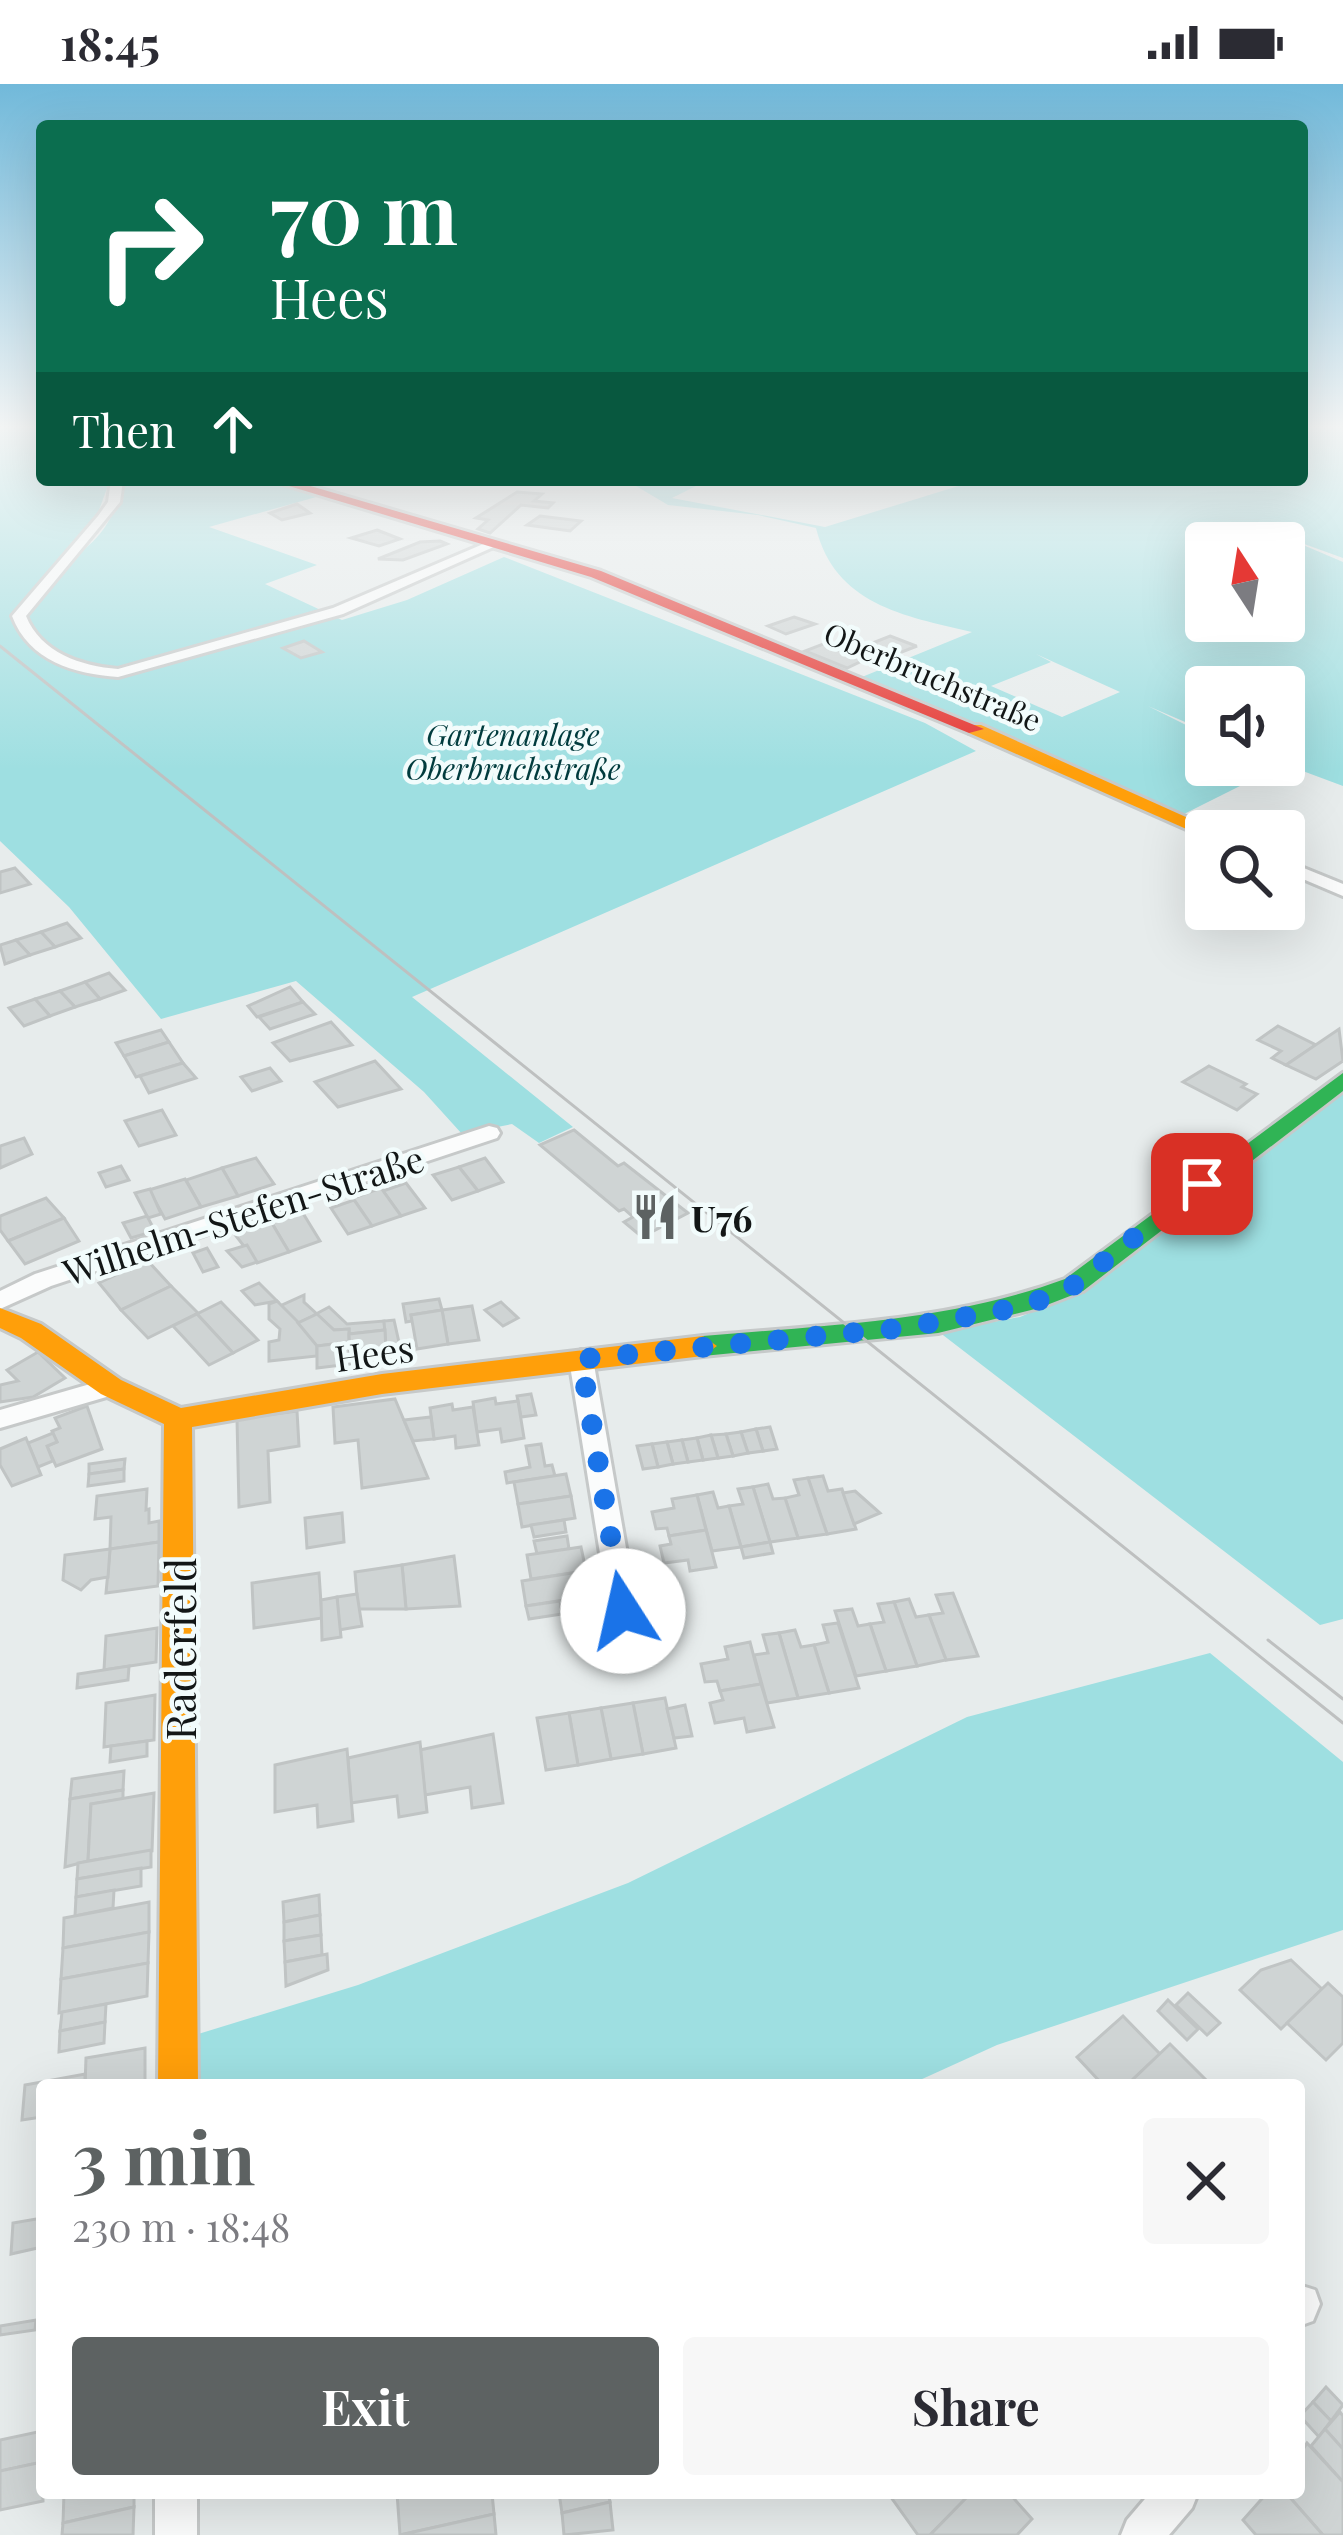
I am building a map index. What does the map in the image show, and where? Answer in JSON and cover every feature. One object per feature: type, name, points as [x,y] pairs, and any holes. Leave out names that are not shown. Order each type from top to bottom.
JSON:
[{"type":"street","points":[[83,541],[19,616],[20,626],[65,663],[99,673],[141,669],[338,611],[492,545]]},
{"type":"street","name":"Oberbruchstraße","points":[[480,541],[596,574],[826,666],[1185,821]]},
{"type":"street","points":[[1305,874],[1343,891]]},
{"type":"street","name":"Hees","points":[[178,1419],[581,1359],[997,1314],[1074,1285],[1343,1080]]},
{"type":"street","name":"Wilhelm-Stefen-Straße","points":[[0,1301],[43,1280],[489,1133]]},
{"type":"street","points":[[0,1317],[31,1331],[111,1387],[178,1419]]},
{"type":"street","points":[[581,1359],[623,1611],[604,1644]]},
{"type":"street","points":[[0,1419],[111,1387]]},
{"type":"street","name":"Raderfeld","points":[[178,1419],[178,2079]]},
{"type":"street","points":[[176,2499],[176,2535]]},
{"type":"street","points":[[1142,2535],[1172,2499]]},
{"type":"green space","name":"Gartenanlage Oberbruchstraße","points":[[0,541],[76,541],[60,561],[94,541],[250,541],[317,565],[265,584],[342,620],[407,600],[504,557],[925,723],[976,751],[412,997],[573,1127],[539,1143],[512,1124],[462,1134],[424,1092],[296,981],[161,1019],[69,907],[0,841]]},
{"type":"green space","points":[[821,541],[1185,541],[1185,642],[1305,642],[1305,546],[1343,562],[1343,786],[1305,772],[1305,666],[1185,666],[1185,722],[1148,706],[1185,724],[1185,786],[1240,786],[1184,814],[862,677],[972,632],[897,612],[856,590],[839,574]],"holes":[[[1036,654],[1120,692],[1062,717],[991,686],[1051,662]]]},
{"type":"green space","points":[[1305,541],[1343,541],[1343,558],[1305,544]]},
{"type":"green space","points":[[1343,1091],[1343,1619],[1320,1625],[939,1332],[1020,1317],[1081,1291]]},
{"type":"green space","points":[[1210,1653],[1343,1762],[1343,1930],[997,2045],[922,2079],[197,2079],[195,2035],[358,1985],[628,1883],[967,1717]]},
{"type":"building","points":[[420,542],[447,544],[403,560],[378,559]]},
{"type":"building","points":[[794,617],[815,624],[786,634],[768,626]]},
{"type":"building","points":[[890,636],[917,646],[897,654],[870,644]]},
{"type":"building","points":[[304,641],[322,652],[301,658],[283,648]]},
{"type":"building","points":[[823,644],[864,660],[847,668],[805,651]]},
{"type":"building","points":[[15,868],[30,884],[0,893],[0,872]]},
{"type":"building","points":[[67,923],[81,938],[55,947],[41,932]]},
{"type":"building","points":[[41,932],[55,947],[30,955],[16,940]]},
{"type":"building","points":[[16,940],[30,955],[5,964],[0,945]]},
{"type":"building","points":[[109,973],[125,990],[100,999],[85,982]]},
{"type":"building","points":[[85,982],[100,999],[75,1007],[60,991]]},
{"type":"building","points":[[290,987],[303,1002],[257,1017],[248,1006]]},
{"type":"building","points":[[60,991],[75,1007],[50,1016],[35,999]]},
{"type":"building","points":[[35,999],[50,1016],[24,1026],[9,1008]]},
{"type":"building","points":[[303,1002],[315,1014],[270,1029],[259,1017]]},
{"type":"building","points":[[331,1022],[352,1045],[290,1061],[273,1043]]},
{"type":"building","points":[[1278,1026],[1316,1045],[1286,1065],[1272,1058],[1281,1051],[1258,1040]]},
{"type":"building","points":[[1339,1029],[1343,1061],[1316,1079],[1286,1065]]},
{"type":"building","points":[[161,1030],[169,1042],[124,1056],[116,1043]]},
{"type":"building","points":[[169,1042],[183,1063],[136,1077],[124,1056]]},
{"type":"building","points":[[375,1061],[401,1089],[338,1107],[315,1082]]},
{"type":"building","points":[[183,1063],[196,1078],[149,1093],[140,1076]]},
{"type":"building","points":[[1209,1066],[1257,1094],[1237,1110],[1183,1082]]},
{"type":"building","points":[[270,1068],[281,1081],[252,1091],[241,1077]]},
{"type":"building","points":[[162,1110],[176,1135],[139,1146],[125,1121]]},
{"type":"building","points":[[574,1130],[688,1213],[642,1237],[624,1222],[633,1217],[624,1209],[619,1211],[540,1145]]},
{"type":"building","points":[[24,1138],[32,1154],[0,1168],[0,1146]]},
{"type":"building","points":[[256,1158],[274,1184],[238,1196],[222,1168]]},
{"type":"building","points":[[485,1158],[503,1182],[478,1191],[459,1167]]},
{"type":"building","points":[[121,1166],[129,1180],[106,1187],[99,1173]]},
{"type":"building","points":[[459,1167],[478,1191],[452,1200],[433,1175]]},
{"type":"building","points":[[222,1168],[238,1196],[201,1207],[186,1180]]},
{"type":"building","points":[[185,1179],[201,1207],[165,1219],[149,1190]]},
{"type":"building","points":[[406,1183],[425,1208],[401,1216],[383,1191]]},
{"type":"building","points":[[381,1188],[401,1216],[372,1226],[353,1198]]},
{"type":"building","points":[[150,1189],[161,1214],[148,1218],[135,1193]]},
{"type":"building","points":[[46,1198],[64,1218],[8,1241],[0,1230],[0,1216]]},
{"type":"building","points":[[354,1200],[372,1226],[348,1234],[331,1208]]},
{"type":"building","points":[[301,1210],[320,1241],[289,1252],[270,1220]]},
{"type":"building","points":[[147,1216],[155,1231],[131,1238],[123,1223]]},
{"type":"building","points":[[64,1218],[79,1241],[25,1264],[8,1241]]},
{"type":"building","points":[[270,1220],[289,1252],[257,1263],[233,1232]]},
{"type":"building","points":[[247,1245],[257,1262],[242,1267],[227,1251]]},
{"type":"building","points":[[207,1248],[218,1267],[203,1272],[193,1253]]},
{"type":"building","points":[[147,1260],[171,1286],[121,1310],[99,1283]]},
{"type":"building","points":[[259,1283],[277,1301],[255,1305],[242,1291]]},
{"type":"building","points":[[171,1286],[198,1313],[148,1338],[121,1310]]},
{"type":"building","points":[[304,1295],[304,1302],[317,1314],[298,1323],[280,1306]]},
{"type":"building","points":[[439,1299],[442,1310],[411,1315],[412,1321],[406,1322],[403,1304]]},
{"type":"building","points":[[277,1301],[317,1341],[317,1356],[269,1361],[269,1342],[279,1340],[280,1329],[269,1319],[269,1304]]},
{"type":"building","points":[[221,1302],[258,1340],[233,1353],[197,1314]]},
{"type":"building","points":[[501,1302],[518,1318],[503,1326],[485,1310]]},
{"type":"building","points":[[472,1306],[479,1340],[448,1344],[442,1310]]},
{"type":"building","points":[[329,1307],[347,1324],[384,1321],[385,1330],[349,1334],[349,1329],[334,1330],[316,1314]]},
{"type":"building","points":[[442,1310],[448,1344],[417,1349],[411,1315]]},
{"type":"building","points":[[197,1314],[233,1353],[209,1365],[173,1326]]},
{"type":"building","points":[[317,1314],[334,1330],[349,1329],[349,1342],[317,1346],[298,1323]]},
{"type":"building","points":[[394,1320],[400,1347],[386,1348],[384,1321]]},
{"type":"building","points":[[385,1330],[386,1353],[350,1358],[349,1334]]},
{"type":"building","points":[[349,1342],[350,1364],[317,1368],[317,1346]]},
{"type":"building","points":[[38,1352],[65,1378],[33,1397],[0,1402],[0,1385],[18,1381],[7,1370]]},
{"type":"building","points":[[531,1394],[536,1415],[521,1417],[517,1396]]},
{"type":"building","points":[[495,1398],[496,1404],[518,1401],[524,1438],[502,1442],[500,1429],[477,1432],[473,1402]]},
{"type":"building","points":[[395,1399],[428,1478],[362,1488],[358,1440],[335,1443],[333,1407]]},
{"type":"building","points":[[452,1404],[453,1410],[473,1407],[479,1445],[456,1448],[455,1436],[434,1439],[430,1408]]},
{"type":"building","points":[[87,1406],[102,1449],[56,1466],[47,1446],[57,1442],[52,1431],[60,1428],[55,1418]]},
{"type":"building","points":[[297,1411],[299,1446],[268,1451],[270,1502],[239,1507],[237,1419]]},
{"type":"building","points":[[431,1417],[434,1439],[413,1441],[404,1420]]},
{"type":"building","points":[[770,1427],[777,1449],[763,1451],[756,1429]]},
{"type":"building","points":[[756,1429],[763,1451],[748,1453],[741,1432]]},
{"type":"building","points":[[741,1432],[748,1453],[733,1456],[726,1434]]},
{"type":"building","points":[[53,1433],[57,1442],[47,1446],[53,1461],[38,1467],[28,1443]]},
{"type":"building","points":[[726,1434],[733,1456],[718,1458],[711,1435]]},
{"type":"building","points":[[711,1435],[718,1458],[703,1460],[697,1438]]},
{"type":"building","points":[[26,1438],[41,1475],[12,1486],[0,1465],[0,1449]]},
{"type":"building","points":[[697,1438],[703,1460],[688,1462],[682,1440]]},
{"type":"building","points":[[682,1440],[688,1462],[673,1464],[667,1442]]},
{"type":"building","points":[[667,1442],[673,1464],[658,1467],[652,1444]]},
{"type":"building","points":[[541,1444],[545,1466],[552,1465],[555,1476],[507,1483],[505,1472],[530,1467],[526,1446]]},
{"type":"building","points":[[652,1444],[658,1467],[643,1469],[637,1446]]},
{"type":"building","points":[[125,1459],[124,1469],[89,1474],[89,1464]]},
{"type":"building","points":[[124,1469],[124,1481],[88,1486],[89,1474]]},
{"type":"building","points":[[566,1474],[571,1496],[518,1504],[514,1482]]},
{"type":"building","points":[[823,1476],[828,1491],[842,1489],[856,1529],[827,1534],[808,1478]]},
{"type":"building","points":[[808,1478],[827,1534],[798,1538],[785,1498],[799,1495],[794,1480]]},
{"type":"building","points":[[768,1484],[773,1499],[785,1498],[798,1538],[770,1542],[753,1487]]},
{"type":"building","points":[[753,1487],[770,1542],[741,1547],[729,1506],[743,1504],[738,1489]]},
{"type":"building","points":[[147,1489],[146,1510],[149,1523],[159,1521],[159,1542],[110,1549],[111,1517],[95,1519],[97,1496]]},
{"type":"building","points":[[855,1491],[880,1513],[854,1524],[843,1493]]},
{"type":"building","points":[[713,1492],[718,1508],[729,1506],[741,1547],[712,1551],[697,1495]]},
{"type":"building","points":[[697,1495],[706,1530],[669,1536],[667,1528],[656,1529],[652,1512],[674,1508],[672,1499]]},
{"type":"building","points":[[571,1496],[575,1518],[522,1527],[518,1504]]},
{"type":"building","points":[[342,1513],[344,1542],[307,1548],[305,1518]]},
{"type":"building","points":[[564,1520],[566,1532],[534,1537],[531,1525]]},
{"type":"building","points":[[706,1530],[716,1567],[690,1571],[688,1560],[664,1563],[660,1546],[671,1544],[669,1536]]},
{"type":"building","points":[[567,1536],[569,1549],[537,1554],[534,1541]]},
{"type":"building","points":[[159,1542],[158,1586],[106,1593],[110,1549]]},
{"type":"building","points":[[770,1542],[773,1553],[744,1558],[741,1547]]},
{"type":"building","points":[[581,1547],[586,1571],[531,1579],[527,1555]]},
{"type":"building","points":[[110,1549],[108,1577],[91,1580],[81,1590],[63,1580],[65,1555]]},
{"type":"building","points":[[454,1556],[460,1606],[406,1609],[402,1565]]},
{"type":"building","points":[[402,1565],[406,1609],[358,1609],[355,1572]]},
{"type":"building","points":[[578,1572],[583,1597],[526,1606],[522,1581]]},
{"type":"building","points":[[319,1573],[322,1618],[254,1628],[252,1583]]},
{"type":"building","points":[[953,1593],[978,1656],[946,1660],[929,1615],[943,1613],[936,1595]]},
{"type":"building","points":[[357,1594],[362,1626],[339,1630],[337,1597]]},
{"type":"building","points":[[337,1597],[341,1637],[322,1640],[321,1600]]},
{"type":"building","points":[[909,1599],[916,1617],[929,1615],[946,1660],[917,1666],[894,1602]]},
{"type":"building","points":[[560,1601],[562,1614],[529,1619],[526,1606]]},
{"type":"building","points":[[894,1602],[917,1666],[886,1671],[870,1624],[884,1622],[878,1604]]},
{"type":"building","points":[[852,1609],[858,1626],[870,1624],[886,1671],[856,1676],[835,1611]]},
{"type":"building","points":[[838,1623],[859,1688],[829,1693],[814,1645],[828,1642],[823,1625]]},
{"type":"building","points":[[157,1628],[156,1662],[104,1670],[106,1636]]},
{"type":"building","points":[[795,1630],[801,1647],[814,1645],[829,1693],[798,1698],[779,1633]]},
{"type":"building","points":[[779,1633],[798,1698],[767,1703],[754,1655],[768,1653],[763,1635]]},
{"type":"building","points":[[750,1642],[761,1684],[720,1691],[717,1681],[705,1682],[701,1664],[728,1659],[725,1647]]},
{"type":"building","points":[[129,1666],[128,1680],[77,1688],[78,1674]]},
{"type":"building","points":[[761,1684],[774,1727],[747,1732],[744,1718],[715,1723],[710,1703],[723,1700],[720,1691]]},
{"type":"building","points":[[155,1695],[154,1740],[104,1747],[106,1703]]},
{"type":"building","points":[[665,1698],[676,1748],[643,1754],[633,1703]]},
{"type":"building","points":[[633,1703],[643,1754],[611,1759],[601,1708]]},
{"type":"building","points":[[685,1705],[692,1736],[674,1738],[667,1709]]},
{"type":"building","points":[[601,1708],[611,1759],[578,1765],[569,1713]]},
{"type":"building","points":[[569,1713],[578,1765],[546,1770],[537,1718]]},
{"type":"building","points":[[493,1734],[503,1803],[472,1808],[470,1787],[425,1795],[420,1750]]},
{"type":"building","points":[[147,1741],[147,1756],[110,1762],[111,1746]]},
{"type":"building","points":[[420,1742],[427,1812],[399,1817],[397,1796],[351,1803],[348,1758]]},
{"type":"building","points":[[347,1749],[353,1821],[318,1827],[317,1805],[275,1812],[275,1765]]},
{"type":"building","points":[[124,1771],[123,1790],[70,1799],[72,1779]]},
{"type":"building","points":[[123,1790],[123,1799],[91,1804],[88,1861],[65,1867],[70,1799]]},
{"type":"building","points":[[154,1793],[152,1851],[88,1861],[91,1804]]},
{"type":"building","points":[[151,1850],[151,1867],[77,1879],[78,1863]]},
{"type":"building","points":[[141,1868],[141,1886],[76,1897],[77,1879]]},
{"type":"building","points":[[114,1890],[113,1908],[75,1916],[76,1897]]},
{"type":"building","points":[[319,1895],[320,1915],[284,1922],[283,1902]]},
{"type":"building","points":[[149,1902],[149,1932],[63,1948],[64,1918]]},
{"type":"building","points":[[320,1915],[321,1935],[284,1941],[284,1922]]},
{"type":"building","points":[[149,1932],[148,1963],[61,1979],[63,1948]]},
{"type":"building","points":[[321,1935],[322,1955],[285,1962],[284,1941]]},
{"type":"building","points":[[327,1954],[328,1970],[286,1986],[285,1962]]},
{"type":"building","points":[[1291,1960],[1322,1989],[1281,2029],[1240,1990],[1261,1970]]},
{"type":"building","points":[[148,1963],[147,1996],[59,2013],[61,1979]]},
{"type":"building","points":[[1328,1983],[1343,1997],[1343,2043],[1326,2060],[1287,2023]]},
{"type":"building","points":[[1188,1993],[1220,2023],[1207,2035],[1176,2005]]},
{"type":"building","points":[[1168,2000],[1198,2029],[1187,2040],[1158,2011]]},
{"type":"building","points":[[106,2004],[105,2022],[60,2031],[62,2012]]},
{"type":"building","points":[[1123,2016],[1160,2054],[1133,2079],[1097,2079],[1077,2057]]},
{"type":"building","points":[[105,2022],[104,2043],[59,2052],[60,2031]]},
{"type":"building","points":[[1170,2044],[1205,2079],[1133,2079]]},
{"type":"building","points":[[145,2048],[145,2079],[85,2079],[86,2058]]},
{"type":"building","points":[[36,2083],[36,2118],[22,2120],[25,2085]]},
{"type":"building","points":[[36,2219],[36,2248],[11,2254],[13,2223]]},
{"type":"building","points":[[36,2320],[35,2330],[0,2335],[0,2326]]},
{"type":"building","points":[[1326,2387],[1343,2405],[1331,2421],[1313,2402]]},
{"type":"building","points":[[1313,2402],[1331,2421],[1319,2437],[1305,2422],[1305,2411]]},
{"type":"building","points":[[1340,2412],[1343,2416],[1343,2449],[1325,2429]]},
{"type":"building","points":[[1325,2429],[1343,2449],[1343,2482],[1311,2446]]},
{"type":"building","points":[[36,2432],[36,2463],[0,2471],[0,2440]]},
{"type":"building","points":[[1307,2443],[1343,2482],[1343,2535],[1323,2535],[1291,2499],[1305,2499]]},
{"type":"building","points":[[36,2463],[36,2499],[43,2501],[0,2510],[0,2471]]},
{"type":"building","points":[[64,2499],[134,2499],[134,2507],[63,2523]]},
{"type":"building","points":[[397,2499],[493,2499],[494,2514],[400,2535]]},
{"type":"building","points":[[560,2499],[609,2499],[610,2502],[562,2513]]},
{"type":"building","points":[[892,2499],[965,2499],[930,2535],[918,2535]]},
{"type":"building","points":[[965,2499],[1014,2499],[1032,2519],[1017,2535],[930,2535]]},
{"type":"building","points":[[1262,2499],[1291,2499],[1323,2535],[1256,2535],[1243,2520]]},
{"type":"building","points":[[610,2502],[613,2530],[564,2535],[562,2513]]},
{"type":"building","points":[[134,2507],[133,2535],[62,2535],[63,2523]]},
{"type":"building","points":[[494,2514],[496,2535],[400,2535]]},
{"type":"tram line","points":[[0,646],[1343,1723]]},
{"type":"tram line","points":[[1268,1640],[1343,1699]]},
{"type":"traffic: fast","points":[[703,1346],[938,1323],[1029,1302],[1074,1285],[1343,1080]]},
{"type":"traffic: slow","points":[[975,729],[1185,821]]},
{"type":"traffic: slow","points":[[0,1317],[31,1331],[111,1387],[178,1419],[178,2079]]},
{"type":"traffic: slow","points":[[178,1419],[382,1384],[703,1346]]},
{"type":"traffic: jam","points":[[485,541],[596,574],[975,729]]},
{"type":"place","name":"U76","points":[[655,1217]]},
{"type":"route","points":[[623,1611],[581,1359],[902,1328],[1026,1306],[1074,1285],[1202,1184]]}]
